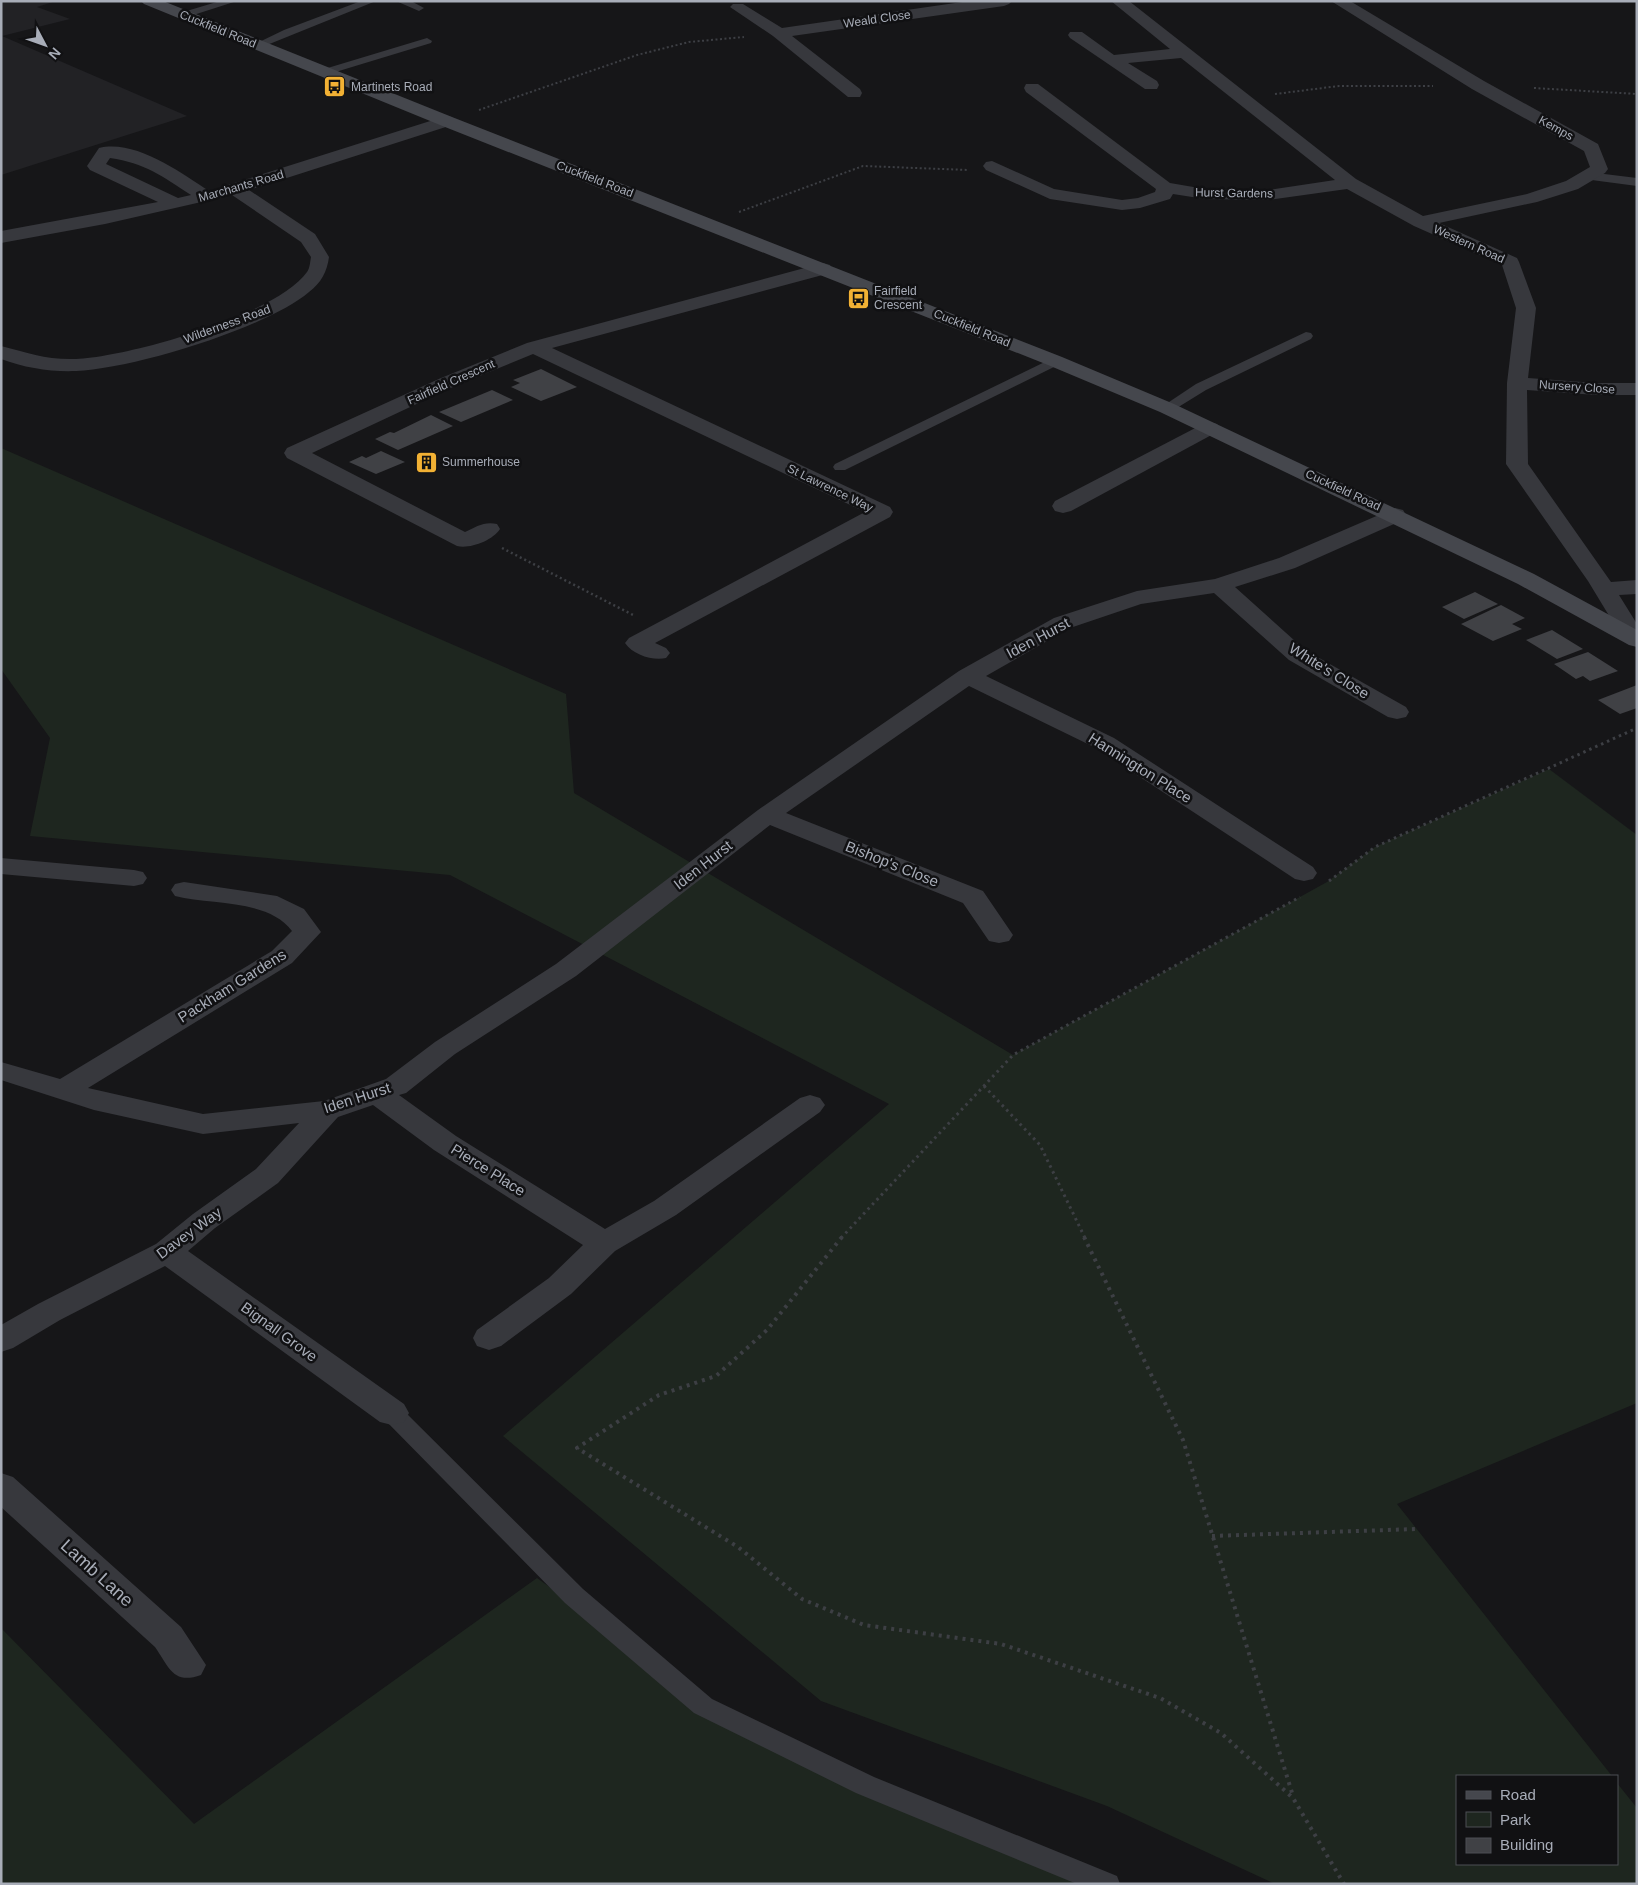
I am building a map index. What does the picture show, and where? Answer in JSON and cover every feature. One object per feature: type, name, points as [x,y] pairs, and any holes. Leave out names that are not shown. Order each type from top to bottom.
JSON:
[{"type":"street","name":"Cuckfield Road","points":[[149,1],[446,121],[1054,361],[1167,408],[1396,515],[1526,579],[1635,638]]},
{"type":"street","name":"Weald Close","points":[[779,33],[1004,1]]},
{"type":"street","name":"Western Road","points":[[1119,1],[1350,183],[1420,222],[1510,262],[1526,308],[1517,383],[1517,464],[1635,638]]},
{"type":"street","name":"Kemps","points":[[1339,1],[1478,85],[1592,148],[1600,169],[1588,176]]},
{"type":"street","points":[[738,7],[779,33],[854,93]]},
{"type":"street","points":[[1076,35],[1151,85]]},
{"type":"street","points":[[1111,60],[1183,53]]},
{"type":"street","name":"Hurst Gardens","points":[[1032,88],[1165,187],[1205,194],[1268,195],[1350,183]]},
{"type":"street","name":"Marchants Road","points":[[1,236],[105,219],[206,198],[446,121]]},
{"type":"street","points":[[175,203],[96,166],[105,152],[135,156],[155,164],[206,198]]},
{"type":"street","points":[[992,166],[1050,194],[1122,205],[1140,203],[1164,195],[1165,187]]},
{"type":"street","points":[[1420,222],[1531,198],[1572,185],[1588,176]]},
{"type":"street","name":"Wilderness Road","points":[[1,352],[47,364],[87,365],[146,352],[202,335],[262,314],[295,296],[317,272],[320,258],[308,238],[272,212],[235,189]]},
{"type":"street","name":"Fairfield Crescent","points":[[482,532],[465,541],[295,453],[448,382],[534,347],[823,269]]},
{"type":"street","name":"St Lawrence Way","points":[[534,347],[882,512],[637,643],[658,653]]},
{"type":"street","name":"Nursery Close","points":[[1517,383],[1596,390],[1637,389]]},
{"type":"street","points":[[1063,506],[1210,428]]},
{"type":"street","name":"Iden Hurst","points":[[1,1071],[94,1100],[203,1124],[328,1110],[396,1086],[445,1048],[566,970],[625,927],[767,815],[968,676],[1062,623],[1137,598],[1219,585],[1287,563],[1396,515]]},
{"type":"street","name":"White's Close","points":[[1219,585],[1297,656],[1397,712]]},
{"type":"street","points":[[1604,590],[1637,587]]},
{"type":"street","name":"Hannington Place","points":[[968,676],[1105,743],[1304,872]]},
{"type":"street","name":"Bishop's Close","points":[[767,815],[973,897],[999,936]]},
{"type":"street","points":[[1,866],[134,878]]},
{"type":"street","name":"Packham Gardens","points":[[63,1090],[282,957],[307,932],[294,915],[267,902],[184,890]]},
{"type":"street","name":"Pierce Place","points":[[377,1093],[445,1143],[604,1243]]},
{"type":"street","points":[[489,1338],[560,1286],[604,1243],[664,1208],[810,1105]]},
{"type":"street","name":"Davey Way","points":[[1,1340],[49,1312],[167,1252],[204,1221],[267,1176],[328,1110]]},
{"type":"street","name":"Bignall Grove","points":[[167,1252],[392,1413]]},
{"type":"street","name":"Lamb Lane","points":[[1,1486],[168,1637],[188,1665]]},
{"type":"lane","points":[[184,15],[232,1]]},
{"type":"lane","points":[[258,45],[371,1]]},
{"type":"lane","points":[[402,1],[419,8]]},
{"type":"lane","points":[[325,72],[427,41]]},
{"type":"lane","points":[[1588,176],[1637,182]]},
{"type":"lane","points":[[1167,408],[1201,387],[1306,336]]},
{"type":"lane","points":[[840,466],[1054,361]]},
{"type":"lane","points":[[392,1413],[574,1596],[703,1706],[865,1785],[1107,1884]]},
{"type":"path","points":[[446,121],[638,55],[689,42],[779,33]]},
{"type":"path","points":[[1242,99],[1339,86],[1478,85]]},
{"type":"path","points":[[1528,88],[1637,94]]},
{"type":"path","points":[[709,224],[863,166],[970,170]]},
{"type":"path","points":[[482,532],[662,630]]},
{"type":"path","points":[[1013,1055],[834,1245],[767,1330],[731,1363],[716,1376],[659,1395],[577,1448],[738,1547],[802,1600],[864,1625],[1001,1644],[1160,1698],[1220,1733],[1293,1798]]},
{"type":"path","points":[[984,1086],[1040,1145],[1183,1440],[1293,1798],[1344,1884]]},
{"type":"path","points":[[1212,1536],[1416,1530]]},
{"type":"shaded area","points":[[1,1],[56,1],[37,7],[70,19],[2,36],[187,116],[1,175]]},
{"type":"green space","points":[[1,448],[566,694],[574,793],[1013,1055],[1327,882],[1375,847],[1549,769],[1637,835],[1637,1403],[1397,1504],[1611,1775],[1456,1775],[1456,1865],[1618,1865],[1618,1784],[1637,1808],[1637,1884],[1275,1884],[1107,1806],[821,1701],[503,1436],[889,1104],[450,875],[30,836],[50,738],[1,669]]},
{"type":"green space","points":[[537,1578],[734,1721],[1107,1884],[1,1884],[1,1628],[194,1824]]},
{"type":"building","points":[[541,369],[577,387],[541,401],[511,387],[520,383],[513,380]]},
{"type":"building","points":[[492,390],[513,400],[461,422],[439,412]]},
{"type":"building","points":[[431,415],[453,426],[398,450],[375,439],[390,432],[394,433]]},
{"type":"building","points":[[381,451],[405,462],[376,474],[349,462],[362,456],[366,458]]},
{"type":"building","name":"Summerhouse","points":[[427,458],[436,462],[425,467],[416,463]]},
{"type":"building","points":[[1475,592],[1498,604],[1464,619],[1442,607]]},
{"type":"building","points":[[1501,605],[1525,618],[1512,624],[1522,629],[1493,641],[1461,624]]},
{"type":"building","points":[[1552,630],[1583,649],[1557,659],[1526,640]]},
{"type":"building","points":[[1588,652],[1618,671],[1590,681],[1583,676],[1576,679],[1554,664]]},
{"type":"building","points":[[1637,685],[1637,708],[1620,714],[1598,700]]},
{"type":"place","name":"Martinets Road","points":[[335,87]]},
{"type":"place","name":"Fairfield Crescent","points":[[858,298]]},
{"type":"place","name":"Summerhouse","points":[[426,462]]}]
